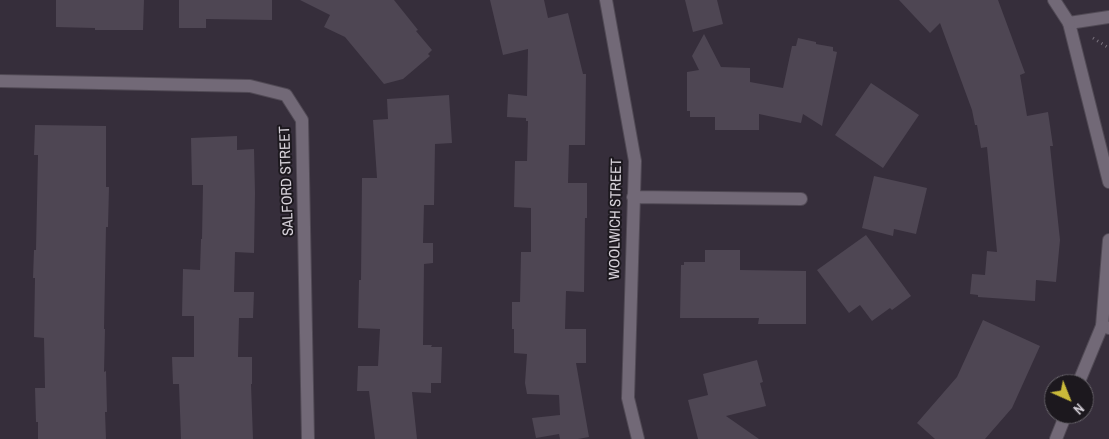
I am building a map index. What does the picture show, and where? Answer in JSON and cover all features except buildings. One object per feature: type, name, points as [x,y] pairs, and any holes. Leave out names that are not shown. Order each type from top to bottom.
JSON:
[{"type":"street","name":"WOOLWICH STREET","points":[[606,0],[634,161],[628,398],[638,439]]},
{"type":"street","points":[[1054,0],[1069,23],[1109,182]]},
{"type":"street","points":[[1069,23],[1109,16]]},
{"type":"street","name":"SALFORD STREET","points":[[0,81],[250,86],[286,95],[302,120],[308,439]]},
{"type":"street","points":[[634,197],[801,199]]},
{"type":"street","points":[[1083,374],[1106,327],[1109,240]]},
{"type":"street","points":[[1056,439],[1062,424]]}]
